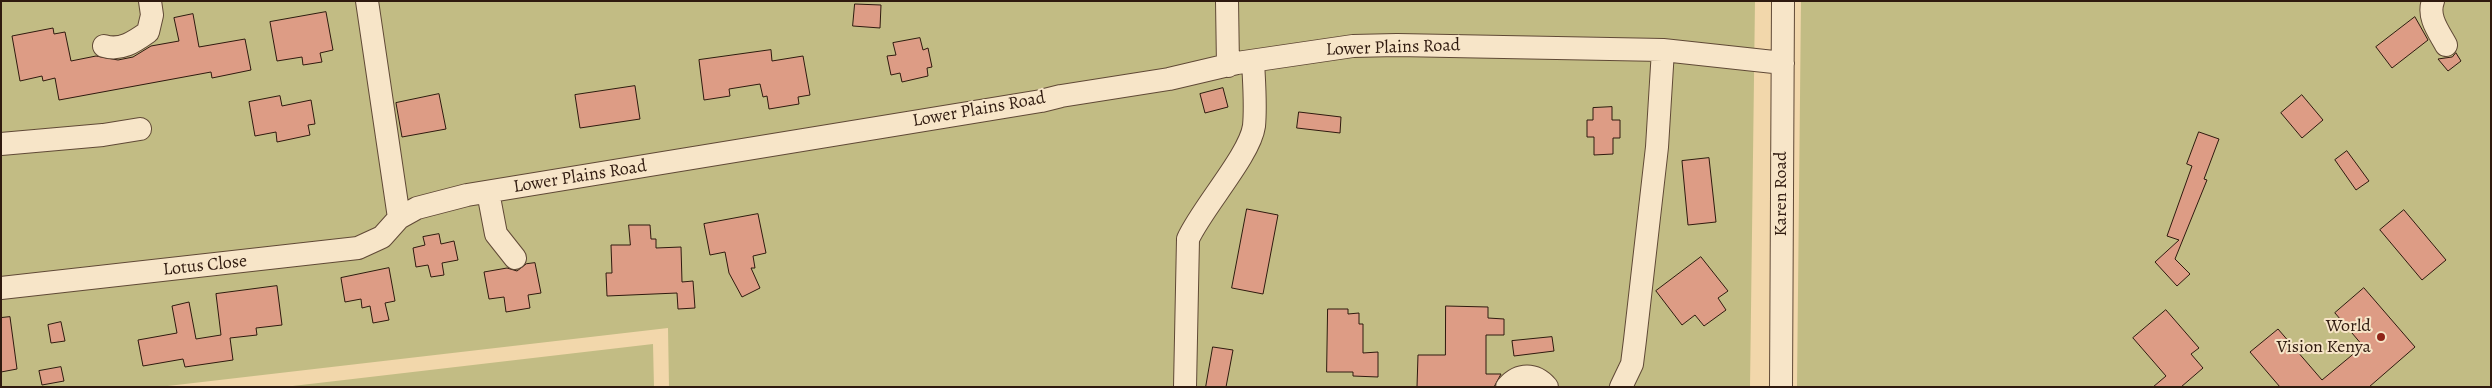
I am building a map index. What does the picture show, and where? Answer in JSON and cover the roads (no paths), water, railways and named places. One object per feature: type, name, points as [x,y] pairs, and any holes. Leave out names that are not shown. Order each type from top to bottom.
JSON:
[{"type":"street","points":[[104,46],[117,48],[127,45],[148,32],[152,15],[150,1]]},
{"type":"street","points":[[367,1],[398,218]]},
{"type":"street","points":[[1227,1],[1228,66]]},
{"type":"street","name":"Karen Road","points":[[1781,387],[1783,1]]},
{"type":"street","points":[[2432,1],[2430,9],[2433,21],[2446,45]]},
{"type":"street","name":"Lower Plains Road","points":[[398,218],[417,208],[488,192],[1041,101],[1061,96],[1169,79],[1253,61],[1353,46],[1397,44],[1663,50],[1783,63]]},
{"type":"street","points":[[1621,387],[1632,364],[1635,340],[1657,147],[1663,50]]},
{"type":"street","points":[[1185,387],[1188,239],[1195,223],[1247,146],[1254,128],[1253,61]]},
{"type":"street","points":[[1,144],[104,135],[140,128]]},
{"type":"street","points":[[488,192],[496,234],[515,258]]},
{"type":"street","name":"Lotus Close","points":[[1,288],[358,248],[382,237],[398,218]]},
{"type":"street","points":[[1507,387],[1513,380],[1529,376],[1541,380],[1547,387]]},
{"type":"place","name":"World Vision Kenya","points":[[2381,337]]}]
